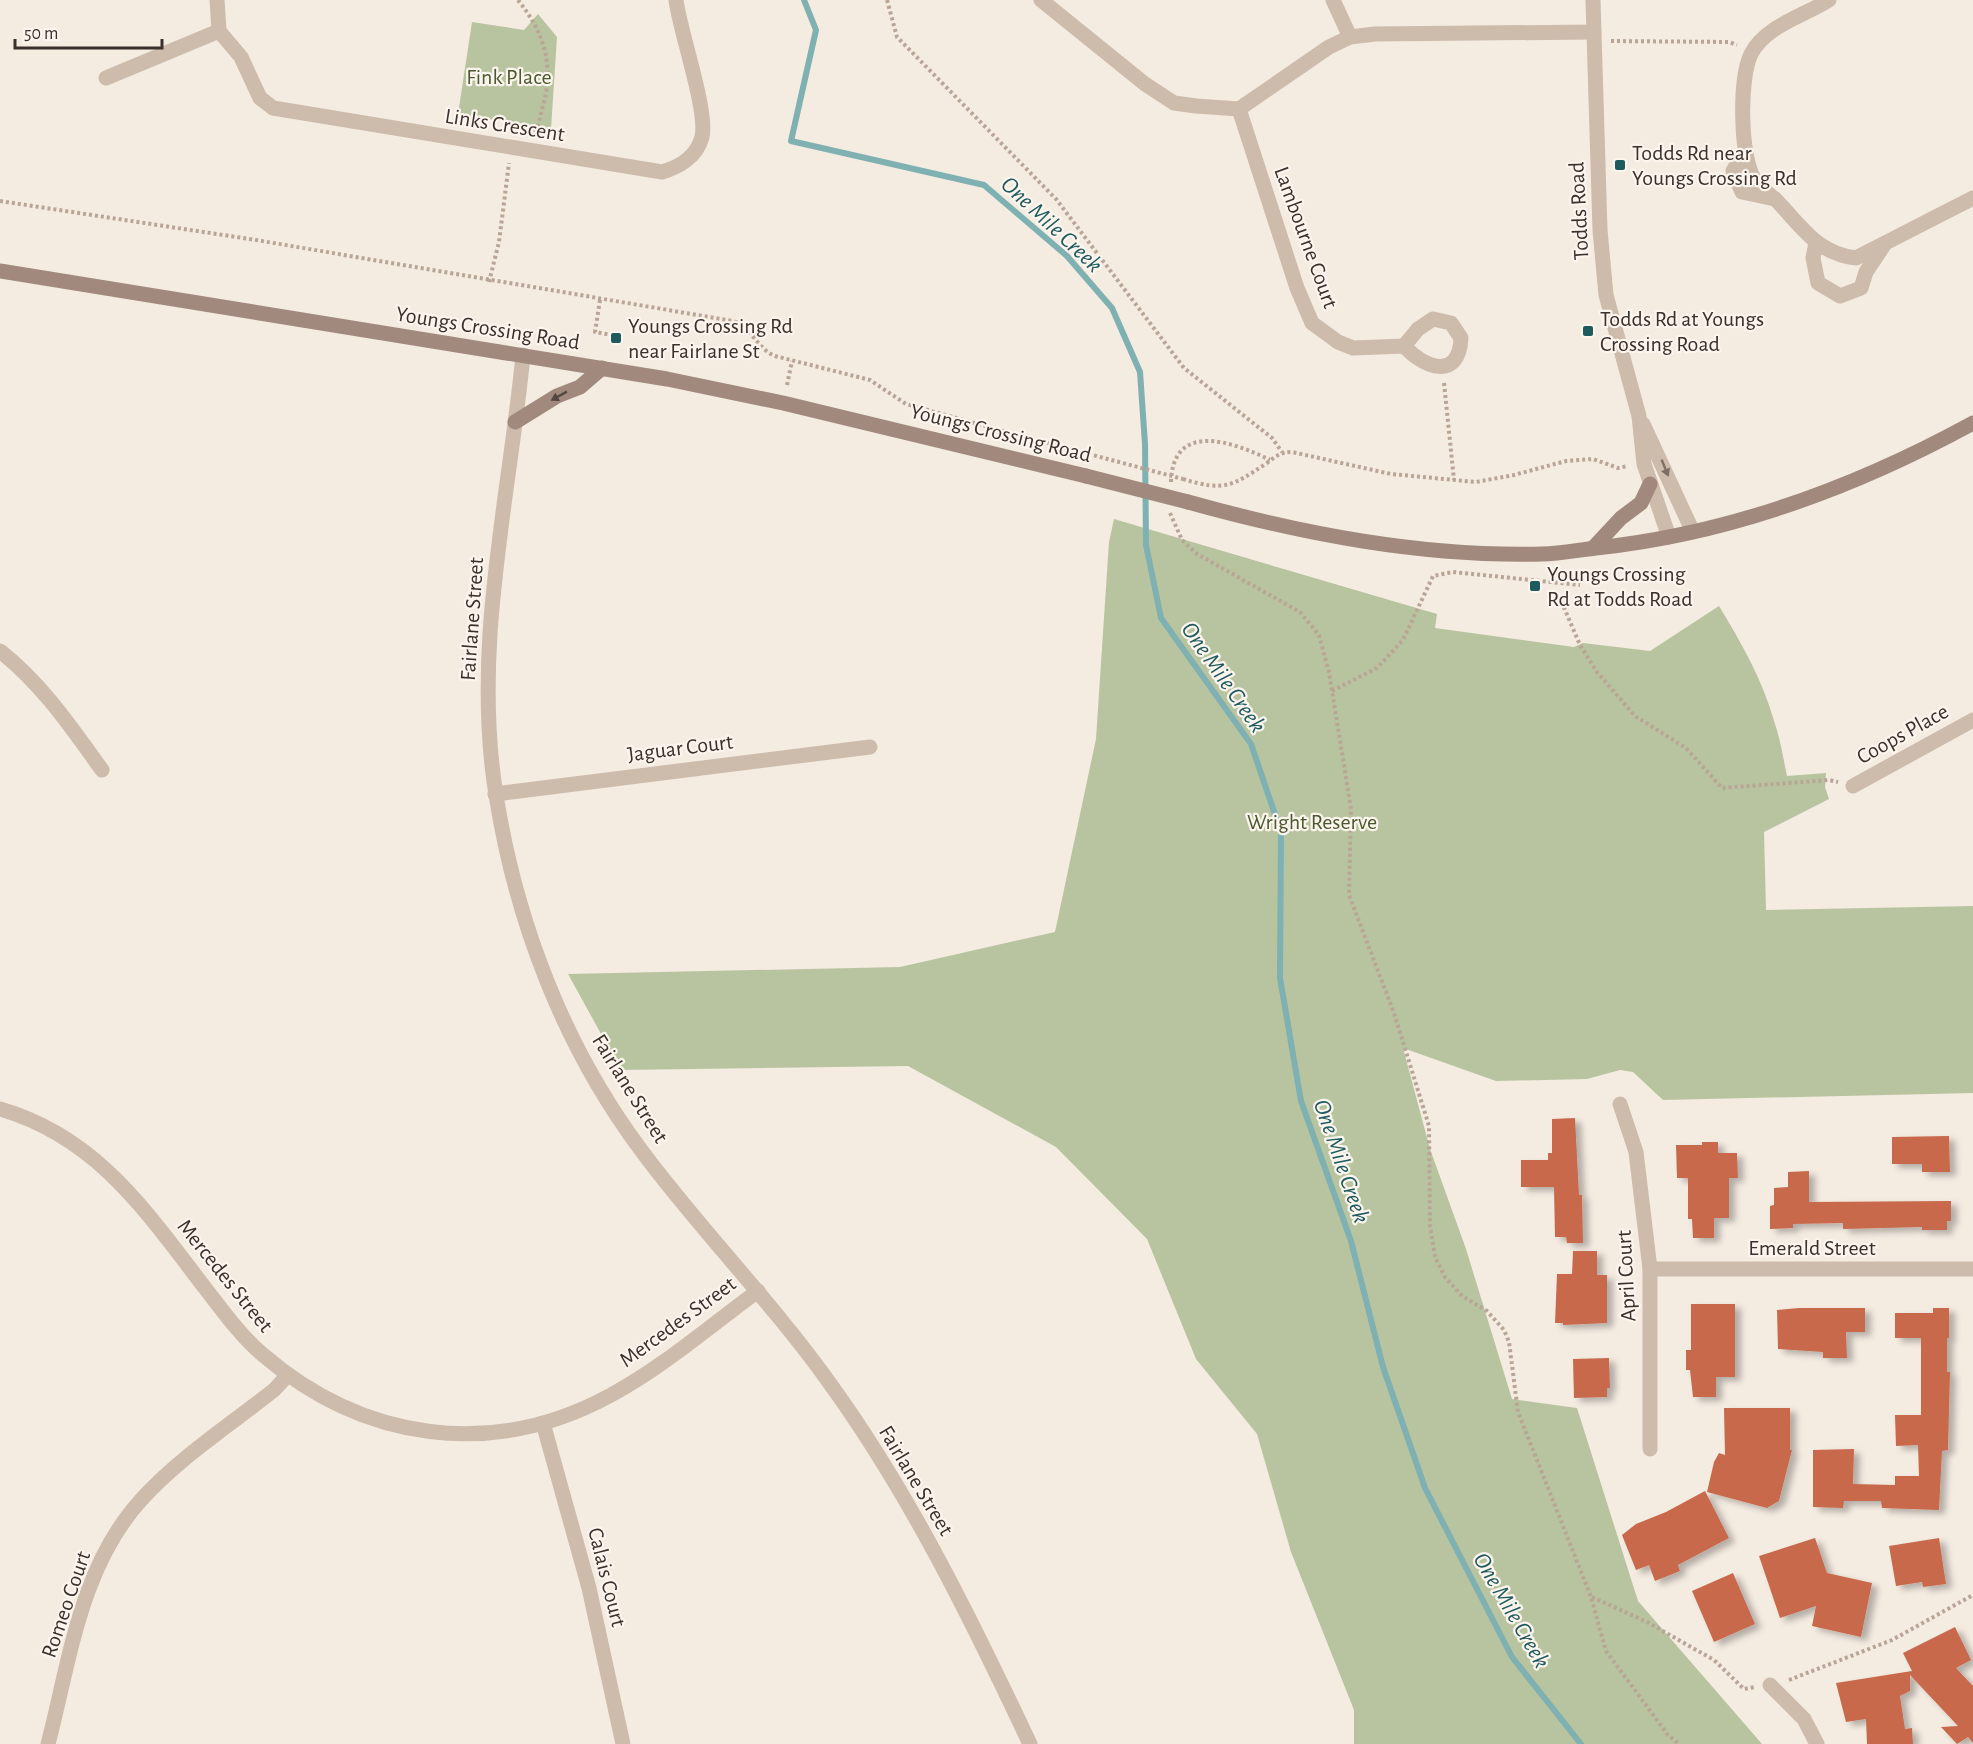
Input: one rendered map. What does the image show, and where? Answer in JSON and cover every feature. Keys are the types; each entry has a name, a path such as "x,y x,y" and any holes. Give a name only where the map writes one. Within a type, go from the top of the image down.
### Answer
{"main road":[{"name":"Youngs Crossing Road","path":"0,271 602,368 783,403 1086,476 1252,520 1334,537 1415,549 1544,554 1593,549 1693,532 1792,504 1844,485 1973,423"},
{"path":"515,422 557,396 580,387 602,368"},
{"path":"1593,549 1621,519 1641,503 1650,484"}],"street":[{"path":"106,78 219,31 217,0"},
{"name":"Links Crescent","path":"219,31 241,57 260,98 273,108 662,171 684,163 693,154 699,145 704,124 676,0"},
{"path":"1041,0 1145,84 1174,102 1239,109 1329,47 1350,37 1375,34 1594,36"},
{"path":"1333,0 1350,37"},
{"name":"Todds Road","path":"1593,0 1600,230 1606,295 1639,416 1644,464 1669,537"},
{"path":"1829,0 1766,34 1752,52 1745,71 1744,152 1732,171 1742,192 1775,199 1816,243 1838,256 1856,258 1973,198"},
{"name":"Lambourne Court","path":"1239,109 1297,288 1312,323 1338,342 1353,348 1404,346"},
{"path":"1816,243 1813,258 1818,283 1840,296 1861,288 1866,272 1886,243"},
{"path":"1433,319 1451,323 1461,338 1460,348 1451,363 1442,367 1419,361 1404,346 1418,329 1433,319"},
{"name":"Fairlane Street","path":"523,356 494,576 490,630 489,716 495,794 505,847 532,943 551,992 588,1067 641,1150 758,1291 832,1386 881,1459 939,1562 1030,1744"},
{"name":"Todds Road","path":"1639,416 1662,459 1693,532"},
{"path":"0,651 26,672 45,693 102,770"},
{"name":"Coops Place","path":"1853,786 1973,720"},
{"name":"Jaguar Court","path":"495,794 870,747"},
{"name":"April Court","path":"1620,1104 1636,1152 1650,1269 1650,1449"},
{"name":"Mercedes Street","path":"0,1109 41,1124 75,1144 104,1166 136,1199 236,1328 261,1353 323,1399 350,1412 385,1424 416,1430 483,1434 543,1423 610,1396 758,1291"},
{"name":"Emerald Street","path":"1650,1269 1973,1269"},
{"name":"Romeo Court","path":"48,1744 85,1598 97,1567 124,1520 158,1482 274,1390 288,1375"},
{"name":"Calais Court","path":"543,1423 589,1588 623,1744"},
{"path":"1770,1685 1804,1719 1816,1744"}],"path":[{"path":"518,0 531,16 543,40 549,66 547,94 535,135 524,133"},
{"path":"887,0 897,37 1056,199 1184,368 1272,438 1282,452"},
{"path":"1594,36 1730,42 1752,52"},
{"path":"489,282 500,242 510,156"},
{"path":"0,201 256,240 489,282 738,323 748,330 770,354 870,380 906,404 1207,487 1232,485 1282,452 1292,452 1391,474 1476,482 1505,477 1566,460 1593,459 1618,468 1629,466"},
{"path":"600,300 595,332 617,336"},
{"path":"787,385 792,361"},
{"path":"1442,367 1454,480"},
{"path":"1171,485 1172,464 1188,444 1206,440 1256,453 1270,460"},
{"path":"1170,506 1170,516 1182,540 1197,554 1300,612 1319,635 1332,691 1351,809 1349,895 1394,1013 1429,1126 1430,1226 1435,1257 1445,1277 1462,1296 1487,1311 1504,1330 1509,1342 1518,1412 1591,1597 1606,1651 1668,1735 1679,1744"},
{"path":"1332,691 1377,668 1403,640 1433,576 1453,572 1580,585"},
{"path":"1559,596 1580,645 1597,672 1635,716 1686,748 1722,788 1829,780 1853,786"},
{"path":"1591,1597 1647,1622 1714,1660 1744,1689 1804,1676 1892,1640 1973,1594"}],"green space":[{"name":"Fink Place","path":"538,14 557,37 551,129 458,114 472,22 524,30"},
{"name":"Wright Reserve","path":"1114,519 1437,614 1435,628 1574,647 1583,643 1650,651 1719,606 1764,691 1778,734 1787,776 1826,773 1825,787 1829,799 1764,832 1766,910 1973,906 1973,1093 1663,1100 1633,1072 1620,1070 1587,1079 1496,1081 1403,1048 1430,1149 1466,1249 1512,1399 1577,1408 1638,1601 1762,1744 1354,1744 1354,1710 1291,1552 1257,1434 1196,1359 1147,1239 1056,1147 908,1066 621,1070 568,974 900,967 1055,932 1096,739 1109,542"}],"building":[{"path":"1575,1118 1579,1195 1582,1195 1583,1243 1567,1243 1566,1237 1555,1237 1554,1187 1521,1187 1521,1160 1548,1160 1548,1153 1552,1153 1552,1119"},
{"path":"1949,1136 1950,1172 1922,1172 1922,1164 1892,1164 1892,1137"},
{"path":"1702,1142 1718,1142 1718,1153 1737,1153 1738,1178 1729,1178 1729,1218 1714,1218 1714,1238 1693,1238 1692,1219 1688,1219 1688,1178 1677,1178 1676,1145 1702,1145"},
{"path":"1809,1171 1809,1202 1951,1201 1951,1221 1947,1221 1947,1230 1922,1230 1922,1227 1843,1229 1843,1223 1793,1224 1793,1228 1770,1229 1770,1206 1774,1205 1774,1188 1788,1187 1788,1172"},
{"path":"1573,1251 1597,1251 1597,1275 1607,1275 1607,1323 1563,1325 1563,1323 1555,1323 1557,1274 1572,1274"},
{"path":"1691,1304 1735,1304 1735,1377 1716,1377 1716,1397 1693,1397 1690,1370 1686,1370 1686,1350 1691,1350"},
{"path":"1865,1308 1865,1332 1846,1332 1847,1358 1823,1358 1823,1352 1778,1349 1777,1310"},
{"path":"1933,1308 1949,1308 1948,1450 1942,1451 1939,1510 1882,1508 1881,1501 1844,1501 1843,1508 1813,1507 1813,1450 1854,1449 1853,1484 1895,1485 1895,1476 1919,1476 1918,1445 1896,1446 1895,1415 1921,1415 1921,1338 1895,1338 1895,1313 1933,1313"},
{"path":"1609,1358 1610,1388 1607,1388 1607,1397 1574,1398 1573,1359"},
{"path":"1724,1408 1790,1408 1790,1450 1792,1450 1779,1501 1767,1508 1707,1492 1714,1462 1719,1453 1725,1455"},
{"path":"1705,1491 1729,1538 1678,1565 1680,1571 1655,1581 1649,1565 1636,1570 1622,1535 1636,1524 1666,1512"},
{"path":"1815,1538 1827,1573 1872,1583 1861,1637 1812,1626 1816,1606 1780,1618 1759,1556"},
{"path":"1939,1538 1946,1584 1923,1587 1922,1582 1896,1586 1889,1546"},
{"path":"1733,1573 1755,1624 1714,1642 1692,1591"},
{"path":"1955,1627 1971,1660 1956,1668 1973,1686 1973,1743 1968,1737 1957,1744 1941,1727 1958,1726 1910,1675 1910,1691 1900,1696 1905,1729 1912,1728 1913,1744 1867,1744 1866,1719 1846,1722 1836,1683 1912,1671 1903,1653"}],"waterway":[{"name":"One Mile Creek","path":"804,0 816,30 791,141 984,185 1067,256 1112,308 1140,372 1145,444 1146,545 1161,618 1251,744 1281,832 1280,978 1301,1101 1351,1241 1383,1367 1425,1488 1512,1657 1581,1744"}],"place":[{"name":"Todds Rd near Youngs Crossing Rd","path":"1620,165"},
{"name":"Todds Rd at Youngs Crossing Road","path":"1588,331"},
{"name":"Youngs Crossing Rd near Fairlane St","path":"616,338"},
{"name":"Youngs Crossing Rd at Todds Road","path":"1535,586"}]}
